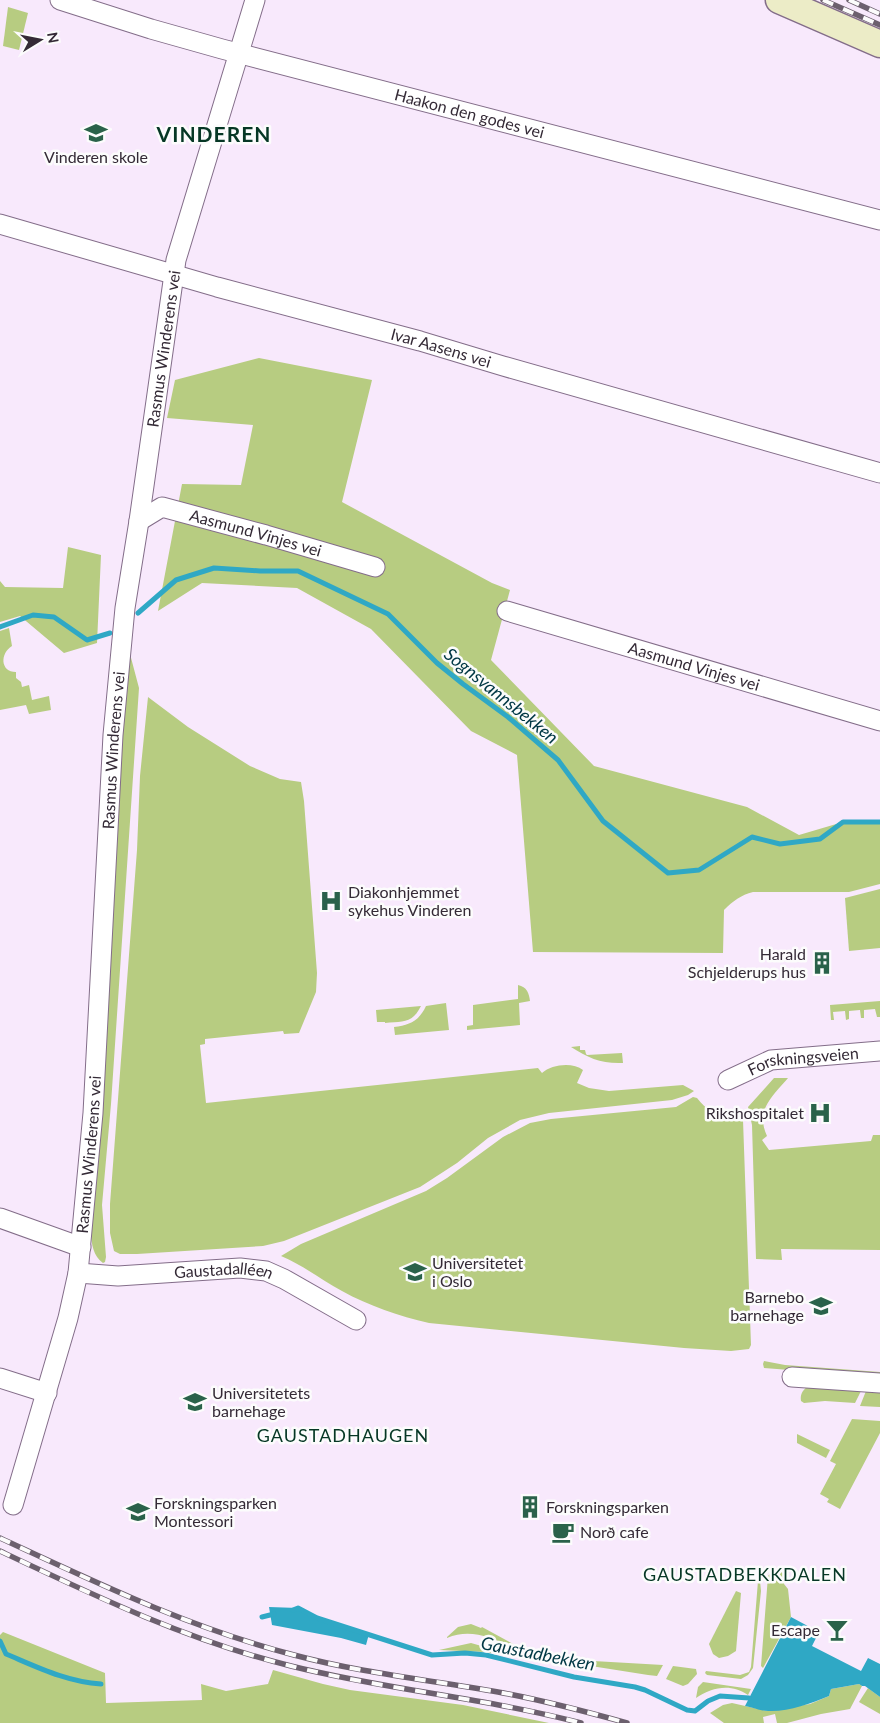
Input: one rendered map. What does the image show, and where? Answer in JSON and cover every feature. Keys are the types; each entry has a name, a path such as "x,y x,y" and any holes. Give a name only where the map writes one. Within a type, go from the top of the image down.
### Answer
{"main road":[{"path":"779,0 880,44"}],"street":[{"name":"Haakon den godes vei","path":"60,0 151,29 239,53 880,220"},
{"name":"Rasmus Winderens vei","path":"13,1505 47,1393 68,1318 78,1273 93,1113 112,744 123,628 176,260 255,0"},
{"name":"Ivar Aasens vei","path":"0,224 174,274 420,340 513,369 880,473"},
{"name":"Aasmund Vinjes vei","path":"139,521 162,507 375,567"},
{"name":"Aasmund Vinjes vei","path":"507,612 880,720"},
{"name":"Forskningsveien","path":"728,1080 770,1060 880,1051"},
{"path":"0,1218 81,1247"},
{"name":"Gaustadalléen","path":"78,1273 118,1276 240,1268 258,1270 275,1274 356,1320"},
{"path":"792,1376 880,1383"},
{"path":"0,1378 47,1393"}],"green space":[{"path":"8,7 28,13 19,50 3,46"},
{"path":"259,358 372,380 342,502 492,583 510,590 491,660 594,766 747,807 799,835 843,822 880,823 880,884 849,892 753,892 745,895 734,901 724,910 723,953 533,952 517,755 471,731 371,629 297,588 202,583 158,611 182,484 241,485 253,425 167,418 175,380"},
{"path":"68,547 101,555 97,643 64,653 20,616 0,622 0,581 5,587 63,588"},
{"path":"9,628 12,646 5,653 5,666 7,669 16,672 16,678 21,682 22,687 29,685 32,700 49,696 51,710 29,714 26,705 0,710 0,631"},
{"path":"130,654 139,688 111,1104 102,1205 106,1257 103,1263 94,1251 91,1227 121,749"},
{"path":"148,697 188,727 250,766 280,779 301,782 304,801 317,973 316,992 299,1033 284,1034 283,1031 205,1039 205,1044 200,1045 206,1103 538,1068 542,1073 562,1065 579,1067 583,1070 577,1083 589,1088 609,1091 683,1085 694,1091 672,1100 549,1113 520,1120 488,1138 457,1163 420,1187 284,1241 263,1246 137,1254 120,1254 114,1251 110,1233 110,1204 137,850 140,776"},
{"path":"880,889 880,948 849,951 845,898"},
{"path":"518,985 524,987 527,991 530,1001 519,1003 520,1025 467,1030 467,1026 473,1025 473,1005 518,999"},
{"path":"880,1001 880,1017 877,1017 875,1009 864,1010 864,1018 861,1018 860,1010 849,1011 849,1019 846,1020 845,1011 833,1012 834,1020 831,1020 830,1005"},
{"path":"446,1003 449,1030 395,1035 394,1027 405,1025 417,1019 426,1006"},
{"path":"421,1006 418,1012 410,1019 385,1023 377,1022 376,1010"},
{"path":"580,1046 580,1050 585,1050 587,1055 622,1053 623,1063 596,1060 571,1047"},
{"path":"774,1078 788,1078 771,1098 764,1111 763,1119 767,1136 762,1140 769,1150 871,1141 873,1135 880,1135 880,1250 781,1249 782,1260 756,1259 752,1125 748,1107"},
{"path":"693,1097 697,1098 706,1108 716,1113 727,1115 741,1113 743,1120 751,1345 749,1349 731,1351 684,1348 429,1323 373,1306 334,1287 281,1256 301,1244 426,1191 503,1137 530,1123 551,1119 676,1107"},
{"path":"764,1361 785,1365 880,1372 880,1377 764,1368"},
{"path":"807,1387 862,1389 855,1403 825,1401 804,1403 801,1401 801,1395"},
{"path":"866,1391 880,1391 880,1407 860,1406"},
{"path":"852,1419 880,1421 880,1433 840,1509 827,1502 829,1499 820,1494 836,1464 830,1461"},
{"path":"797,1434 830,1450 826,1458 797,1443"},
{"path":"780,1571 786,1576 784,1584 788,1589 791,1617 763,1668 761,1666 768,1576 772,1572"},
{"path":"758,1581 760,1581 761,1591 753,1668 748,1675 741,1679 707,1675 706,1671 740,1675 749,1672"},
{"path":"736,1591 741,1593 736,1651 728,1656 719,1658 713,1654 709,1644"},
{"path":"471,1624 482,1627 515,1645 514,1648 473,1634 456,1635 447,1638 458,1627"},
{"path":"3,1632 105,1673 106,1703 202,1700 201,1684 226,1691 268,1684 273,1670 350,1690 463,1705 549,1723 0,1723 0,1635"},
{"path":"471,1643 492,1649 491,1653 439,1650"},
{"path":"519,1647 576,1660 663,1665 657,1676 648,1675 553,1660 518,1650"},
{"path":"673,1666 696,1669 697,1674 688,1684 683,1686 666,1679"},
{"path":"703,1682 751,1689 748,1695 735,1689 715,1689 696,1698 698,1687"},
{"path":"859,1684 862,1686 850,1709 787,1723 777,1723 775,1714 763,1717 764,1723 724,1723 710,1713 723,1705 732,1703 767,1711 810,1704 829,1696 831,1689"},
{"path":"868,1688 880,1697 880,1714 859,1702"}],"water":[{"path":"269,1607 298,1608 317,1618 369,1634 366,1645 341,1638 272,1625"},
{"path":"791,1617 819,1632 812,1646 861,1671 868,1658 880,1664 880,1697 859,1684 831,1689 829,1696 791,1709 765,1711 745,1706"}],"waterway":[{"name":"Sognsvannsbekken","path":"138,613 176,580 214,568 298,571 388,614 437,663 508,717 558,760 603,821 668,873 699,870 752,837 780,844 820,839 843,822 880,822"},
{"name":"Sognsvannsbekken","path":"0,627 33,615 54,617 87,640 110,633"},
{"name":"Gaustadbekken","path":"293,1610 298,1608 317,1618 432,1655 465,1653 486,1655 574,1677 635,1687 687,1710 695,1711 708,1701 720,1696 749,1698"},
{"name":"Gaustadbekken","path":"262,1617 274,1614"},
{"name":"Gaustadbekken","path":"0,1641 6,1654 29,1664 64,1677 101,1684"}],"railway":[{"path":"823,0 880,25"},
{"path":"849,0 880,14"},
{"path":"0,1538 144,1603 218,1632 255,1644 345,1667 498,1692 627,1723"},
{"path":"0,1551 143,1616 253,1656 363,1682 509,1707 581,1723"}],"place":[{"name":"Vinderen skole","path":"96,133"},
{"name":"Diakonhjemmet sykehus Vinderen","path":"331,901"},
{"name":"Harald Schjelderups hus","path":"822,963"},
{"name":"Rikshospitalet","path":"820,1113"},
{"name":"Universitetet i Oslo","path":"415,1272"},
{"name":"Barnebo barnehage","path":"821,1306"},
{"name":"Universitetets barnehage","path":"195,1402"},
{"name":"Forskningsparken","path":"530,1507"},
{"name":"Forskningsparken Montessori","path":"138,1512"},
{"name":"Norð cafe","path":"563,1532"},
{"name":"Escape","path":"837,1630"}],"district":[{"name":"VINDEREN","path":"214,135"},
{"name":"GAUSTADHAUGEN","path":"343,1436"},
{"name":"GAUSTADBEKKDALEN","path":"745,1575"}]}
